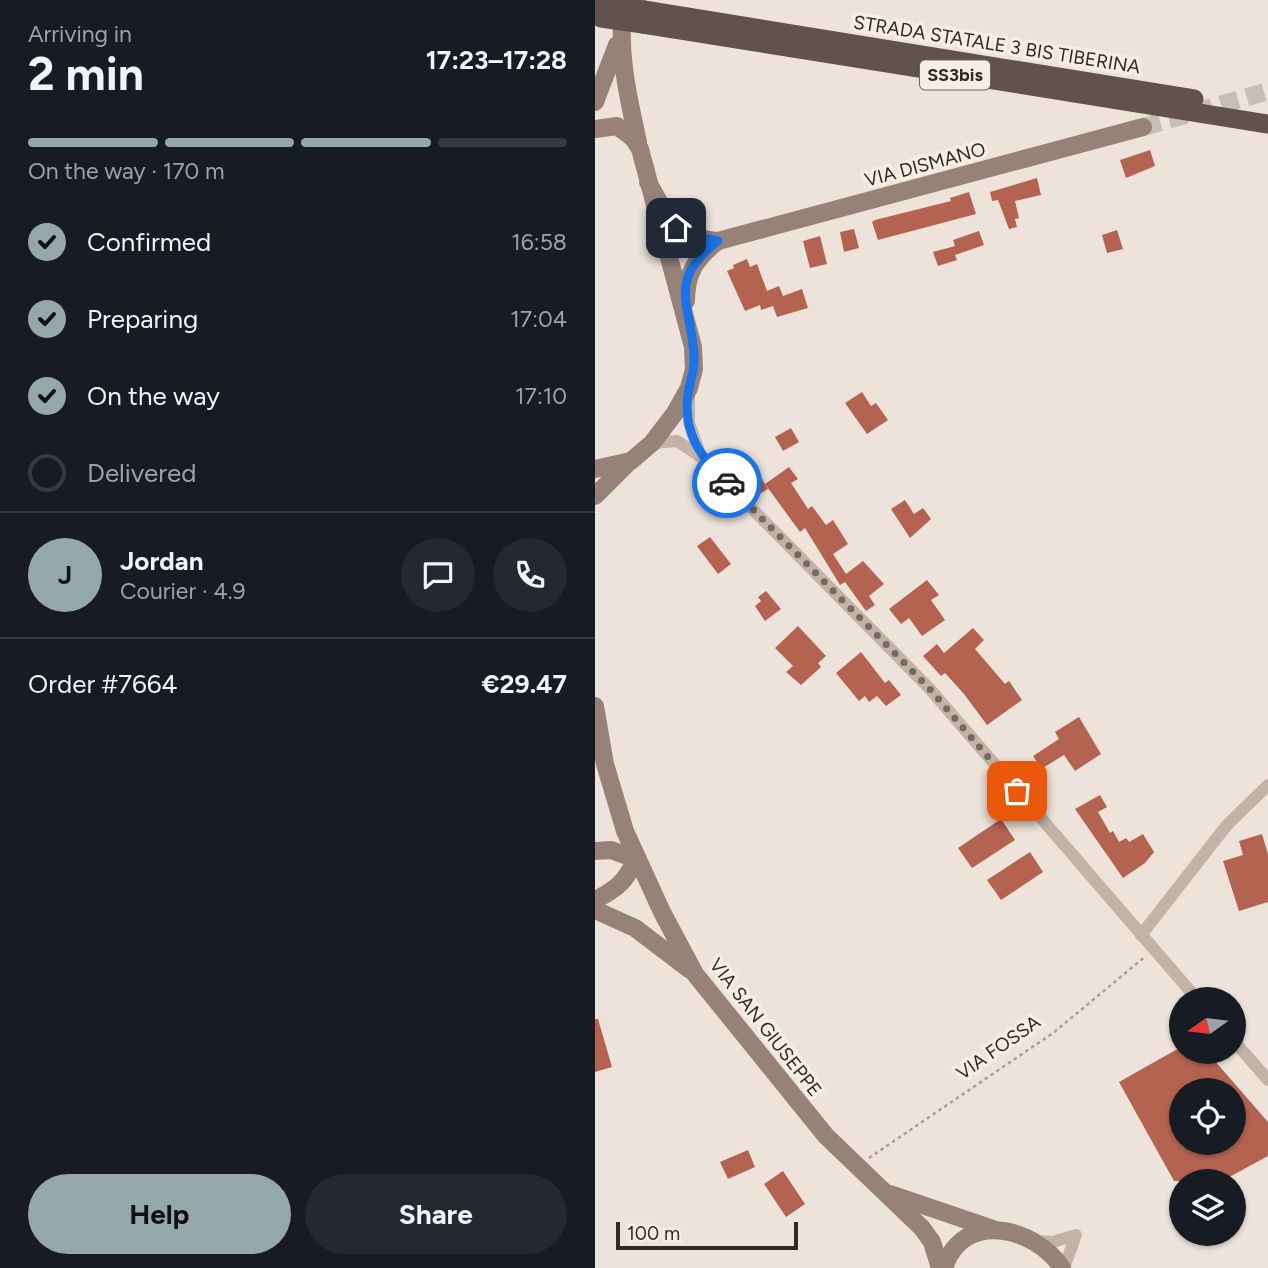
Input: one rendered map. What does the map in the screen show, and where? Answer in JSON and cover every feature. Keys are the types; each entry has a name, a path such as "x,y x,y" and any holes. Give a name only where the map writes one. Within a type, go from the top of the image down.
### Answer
{"highway":[{"name":"STRADA STATALE 3 BIS TIBERINA","path":"598,11 1268,111"},
{"name":"STRADA STATALE 3 BIS TIBERINA","path":"643,17 1268,124"}],"main road":[{"path":"595,496 652,443 675,413 689,388 694,360 686,315 648,182 623,76 620,36 624,0"},
{"path":"595,102 620,36"},
{"path":"595,129 617,126 625,131 640,149"},
{"name":"VIA DISMANO","path":"648,182 676,228 694,237 718,241 1143,127"},
{"path":"686,315 690,271 705,251 718,241"},
{"path":"595,469 631,461"},
{"name":"VIA SAN GIUSEPPE","path":"595,706 614,800 636,859 695,974 826,1136 886,1192 932,1242 942,1268"},
{"path":"595,777 598,725"},
{"path":"595,851 611,850 636,859 627,878 616,890 595,900"},
{"path":"595,910 635,928 695,974"},
{"name":"VIA SAN GIUSEPPE","path":"886,1192 1035,1241"},
{"path":"942,1268 964,1238 993,1228"},
{"path":"1035,1241 1063,1268"}],"street":[{"path":"689,388 689,423 701,457"},
{"path":"652,443 677,441 701,457 929,688 1187,987"},
{"path":"1141,935 1227,825 1268,785"},
{"path":"1246,1055 1268,1080"},
{"path":"1035,1241 1053,1242 1082,1231 1063,1268"}],"path":[{"name":"VIA FOSSA","path":"857,1167 1053,1033 1154,949"}],"building":[{"path":"1150,150 1155,166 1126,178 1120,160"},
{"path":"1037,178 1041,195 1015,201 1019,218 1015,219 1017,227 1009,229 998,200 992,201 990,192"},
{"path":"969,192 976,214 878,240 872,222 875,220 951,201 950,198"},
{"path":"854,229 859,248 844,252 840,232"},
{"path":"1117,230 1123,249 1107,253 1102,235"},
{"path":"979,231 984,245 955,255 957,260 938,266 933,252 955,246 953,240"},
{"path":"820,236 827,264 810,268 803,241"},
{"path":"747,259 750,267 757,264 767,291 779,286 783,296 802,289 808,308 777,317 773,306 761,310 760,305 745,311 727,271"},
{"path":"862,392 871,406 876,403 888,420 867,434 845,403"},
{"path":"791,428 799,442 783,451 775,437"},
{"path":"752,463 768,489 754,497 740,470"},
{"path":"789,467 798,479 791,483 808,509 812,506 826,525 833,520 848,544 833,554 846,574 863,561 884,584 869,596 875,605 866,611 845,582 840,585 805,528 800,532 765,484"},
{"path":"905,500 914,514 923,508 931,519 910,538 891,509"},
{"path":"710,537 731,564 718,574 697,546"},
{"path":"927,580 939,595 931,600 945,620 922,636 909,618 901,624 889,609"},
{"path":"766,591 781,609 765,621 755,606 761,601 758,597"},
{"path":"798,626 826,656 818,663 821,667 801,685 786,672 793,666 775,648"},
{"path":"973,628 984,640 975,649 1005,684 1009,681 1022,700 987,725 945,673 941,676 923,656 937,644 944,653"},
{"path":"861,652 885,683 889,680 901,695 886,706 877,696 869,702 865,696 859,701 836,673"},
{"path":"1079,717 1101,754 1075,771 1064,755 1041,769 1033,756 1059,739 1055,732"},
{"path":"1100,795 1107,807 1098,812 1110,833 1113,831 1119,842 1126,838 1129,842 1143,834 1154,852 1145,863 1123,878 1075,809"},
{"path":"1001,819 1015,840 972,868 958,848"},
{"path":"1262,834 1268,854 1268,902 1239,911 1223,861 1243,855 1239,841"},
{"path":"1030,852 1043,872 1001,900 987,880"},
{"path":"595,1019 598,1019 612,1067 595,1072"},
{"path":"1169,1054 1169,1064 1217,1064 1230,1078 1169,1078 1169,1155 1246,1155 1246,1097 1268,1122 1268,1156 1244,1169 1169,1169 1169,1172 1119,1082"},
{"path":"748,1150 755,1167 728,1179 720,1162"},
{"path":"783,1171 805,1204 786,1217 764,1184"}],"tunnel":[{"path":"1143,127 1268,91"}],"way so far":[{"path":"727,483 929,688 1017,791"}],"route":[{"path":"676,228 687,235 718,241 696,260 690,271 686,290 686,315 694,347 688,413 691,432 701,457 727,483"}]}
